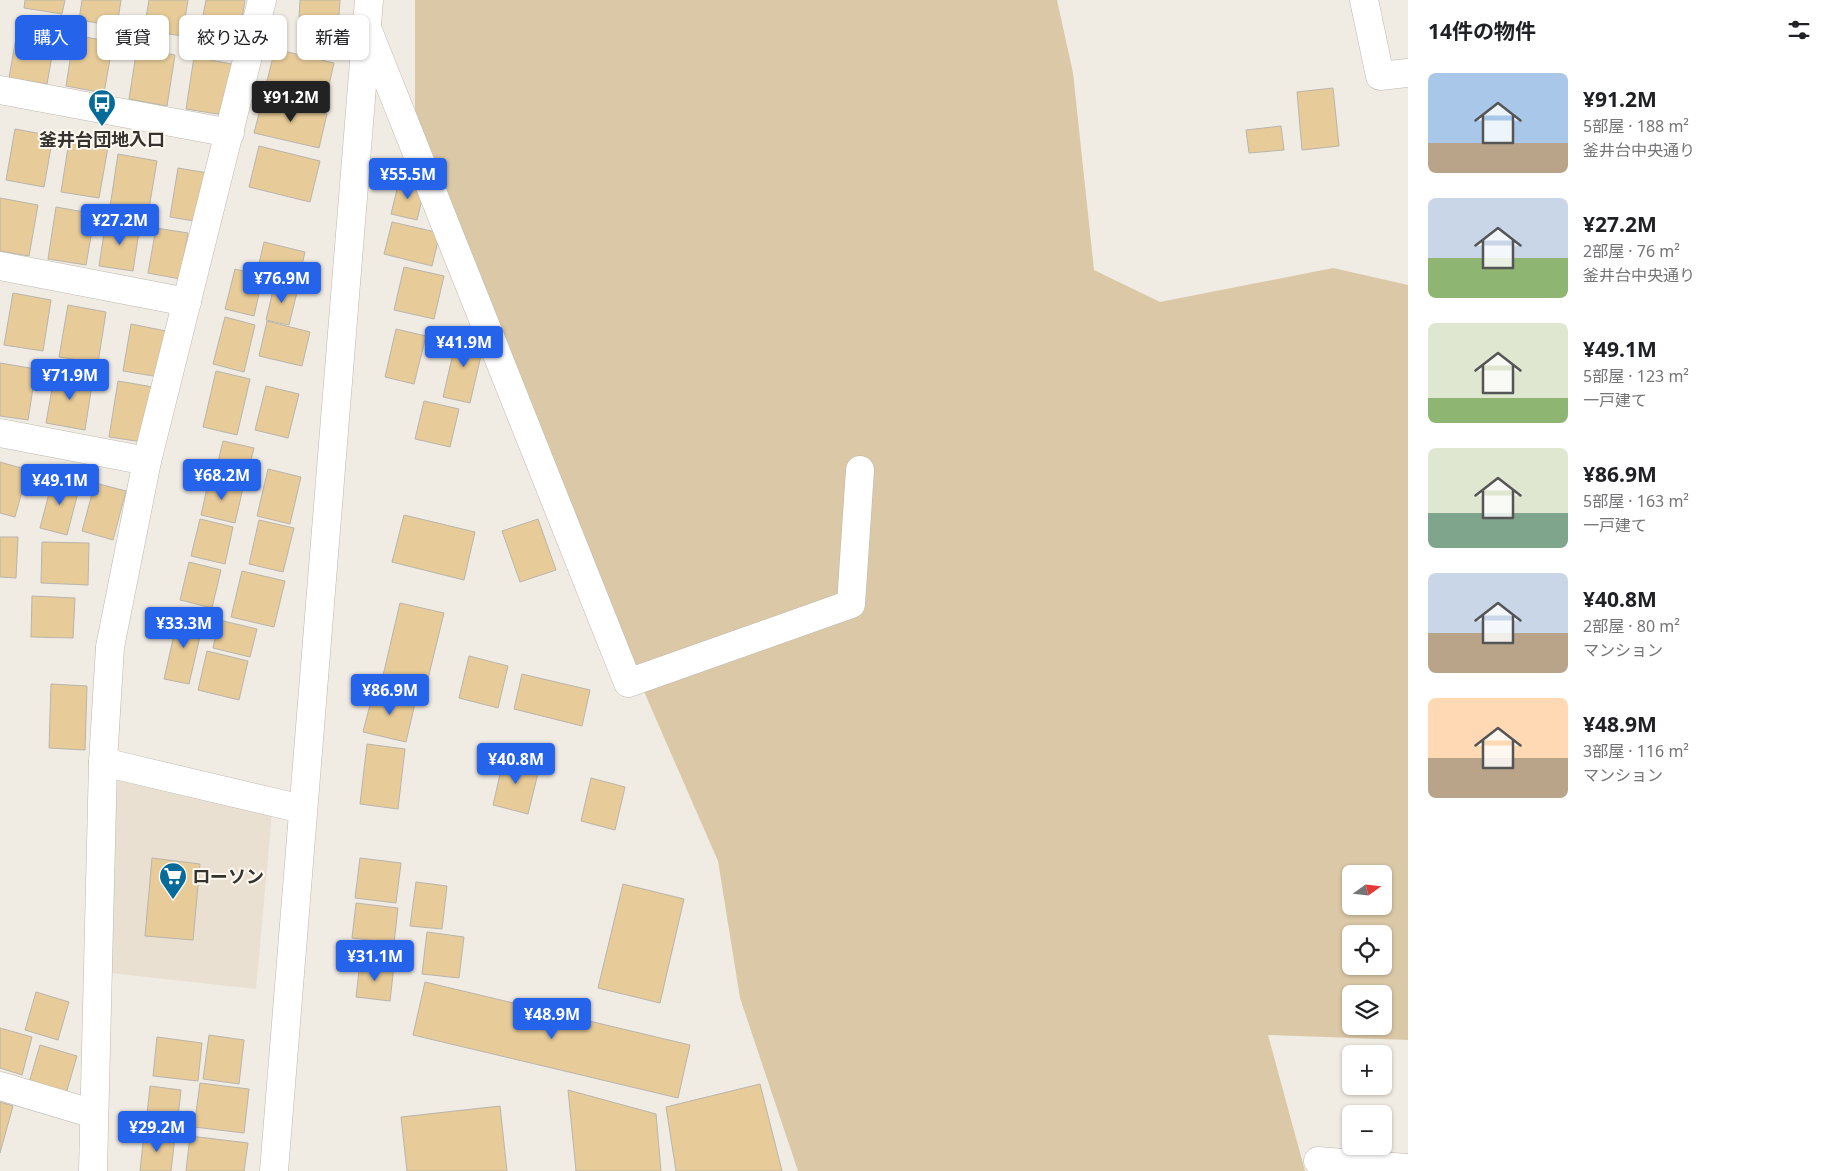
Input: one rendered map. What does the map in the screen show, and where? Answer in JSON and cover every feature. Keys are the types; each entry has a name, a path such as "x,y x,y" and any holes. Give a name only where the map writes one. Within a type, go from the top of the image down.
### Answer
{"street":[{"path":"93,1171 103,762 110,647 147,461 262,0"},
{"path":"368,15 369,0"},
{"path":"1364,0 1380,76 1408,73"},
{"path":"369,33 628,683 851,604 860,470"},
{"path":"274,1171 364,60"},
{"path":"0,90 230,133"},
{"path":"0,266 187,302"},
{"path":"0,433 147,461"},
{"path":"103,762 302,809"},
{"path":"0,1086 94,1114"},
{"path":"1318,1161 1408,1168"}],"shaded area":[{"path":"415,0 1057,0 1073,73 1094,270 1160,302 1333,268 1408,285 1408,1040 1268,1035 1305,1171 798,1171 740,998 718,861 542,458 415,129"},
{"path":"116,778 272,813 256,989 110,973"}],"building":[{"path":"25,0 65,0 62,14 24,8"},
{"path":"82,0 121,0 119,15 97,15 97,23 87,21 87,15 80,15"},
{"path":"149,0 188,0 186,15 179,15 179,36 169,34 169,15 146,15"},
{"path":"206,0 245,0 242,15 203,15"},
{"path":"300,0 340,0 339,15 299,15"},
{"path":"87,37 97,39 97,60 110,60 104,93 66,86 70,60 87,60"},
{"path":"15,43 15,60 51,60 47,84 9,78"},
{"path":"287,52 297,54 297,60 321,60 334,63 325,103 265,89 272,60 287,60"},
{"path":"169,54 175,55 167,106 129,99 135,60 169,60"},
{"path":"194,60 210,60 232,64 224,115 186,109"},
{"path":"1333,88 1339,146 1302,150 1297,92"},
{"path":"263,98 327,114 319,148 254,133"},
{"path":"1281,126 1284,150 1249,153 1246,130"},
{"path":"15,129 53,136 44,187 6,180"},
{"path":"69,141 108,147 99,198 61,192"},
{"path":"259,146 320,161 310,202 249,187"},
{"path":"118,154 157,161 148,214 110,207"},
{"path":"178,168 208,173 200,222 170,217"},
{"path":"399,181 425,187 417,220 391,214"},
{"path":"0,198 38,205 29,256 0,251"},
{"path":"56,207 95,214 86,265 48,259"},
{"path":"106,220 140,225 133,271 99,266"},
{"path":"392,222 440,233 432,266 384,254"},
{"path":"156,228 188,233 180,279 148,273"},
{"path":"264,242 305,252 299,278 258,268"},
{"path":"404,267 444,276 434,319 394,310"},
{"path":"235,269 263,276 254,316 225,309"},
{"path":"275,282 298,288 289,325 266,320"},
{"path":"13,293 51,300 43,351 4,345"},
{"path":"68,305 106,312 98,363 59,357"},
{"path":"225,317 255,325 244,372 213,364"},
{"path":"267,321 310,332 302,366 259,356"},
{"path":"131,324 166,331 159,377 123,371"},
{"path":"396,329 426,336 414,384 385,377"},
{"path":"458,332 485,338 470,403 443,397"},
{"path":"0,363 36,369 28,420 0,416"},
{"path":"216,371 250,379 237,435 203,427"},
{"path":"55,372 93,378 85,430 46,423"},
{"path":"118,381 153,387 143,442 109,437"},
{"path":"266,386 299,394 288,438 255,430"},
{"path":"424,401 459,409 450,447 415,439"},
{"path":"223,441 254,448 245,485 214,478"},
{"path":"0,462 28,470 15,517 0,513"},
{"path":"268,469 301,477 290,524 257,516"},
{"path":"53,478 80,485 67,535 40,528"},
{"path":"209,479 243,488 235,523 201,515"},
{"path":"95,483 126,491 113,540 82,531"},
{"path":"404,515 475,532 464,580 392,562"},
{"path":"200,519 233,527 225,564 191,556"},
{"path":"538,519 556,570 520,582 502,531"},
{"path":"259,520 294,528 283,572 249,564"},
{"path":"0,537 18,537 16,578 0,577"},
{"path":"42,542 89,543 88,585 41,583"},
{"path":"189,562 221,570 212,608 180,600"},
{"path":"242,571 285,581 274,627 231,617"},
{"path":"32,596 75,598 73,638 31,637"},
{"path":"400,603 444,613 425,691 382,680"},
{"path":"179,613 204,619 189,684 164,679"},
{"path":"219,620 257,629 250,657 213,648"},
{"path":"207,651 248,661 239,700 198,690"},
{"path":"469,656 508,666 498,708 459,698"},
{"path":"522,674 590,690 582,726 514,709"},
{"path":"51,684 87,686 85,750 49,748"},
{"path":"374,689 416,699 406,742 363,732"},
{"path":"367,744 405,749 398,809 360,804"},
{"path":"504,757 540,765 528,814 493,805"},
{"path":"591,778 625,787 615,830 581,821"},
{"name":"ローソン","path":"152,858 200,864 193,940 145,936"},
{"path":"360,858 401,863 396,903 355,898"},
{"path":"416,882 447,886 442,929 410,926"},
{"path":"623,884 684,899 660,1003 598,988"},
{"path":"356,903 398,908 394,943 352,938"},
{"path":"427,932 464,937 459,978 422,974"},
{"path":"360,962 394,966 390,1001 356,997"},
{"path":"425,982 690,1045 678,1098 413,1035"},
{"path":"36,992 69,1002 58,1040 25,1030"},
{"path":"0,1028 32,1037 22,1075 0,1068"},
{"path":"209,1035 244,1040 239,1084 203,1079"},
{"path":"157,1037 202,1043 198,1081 153,1076"},
{"path":"40,1045 77,1056 65,1097 28,1086"},
{"path":"200,1083 249,1089 244,1133 194,1127"},
{"path":"760,1084 782,1171 676,1171 666,1107"},
{"path":"150,1086 181,1090 177,1127 146,1124"},
{"path":"568,1090 656,1114 661,1171 576,1171"},
{"path":"0,1102 13,1106 0,1153"},
{"path":"500,1106 507,1171 407,1171 401,1117"},
{"path":"144,1133 175,1137 171,1171 140,1171"},
{"path":"190,1136 248,1143 244,1171 186,1171"}],"place":[{"name":"釜井台団地入口","path":"102,127"},
{"name":"ローソン","path":"173,900"}]}
